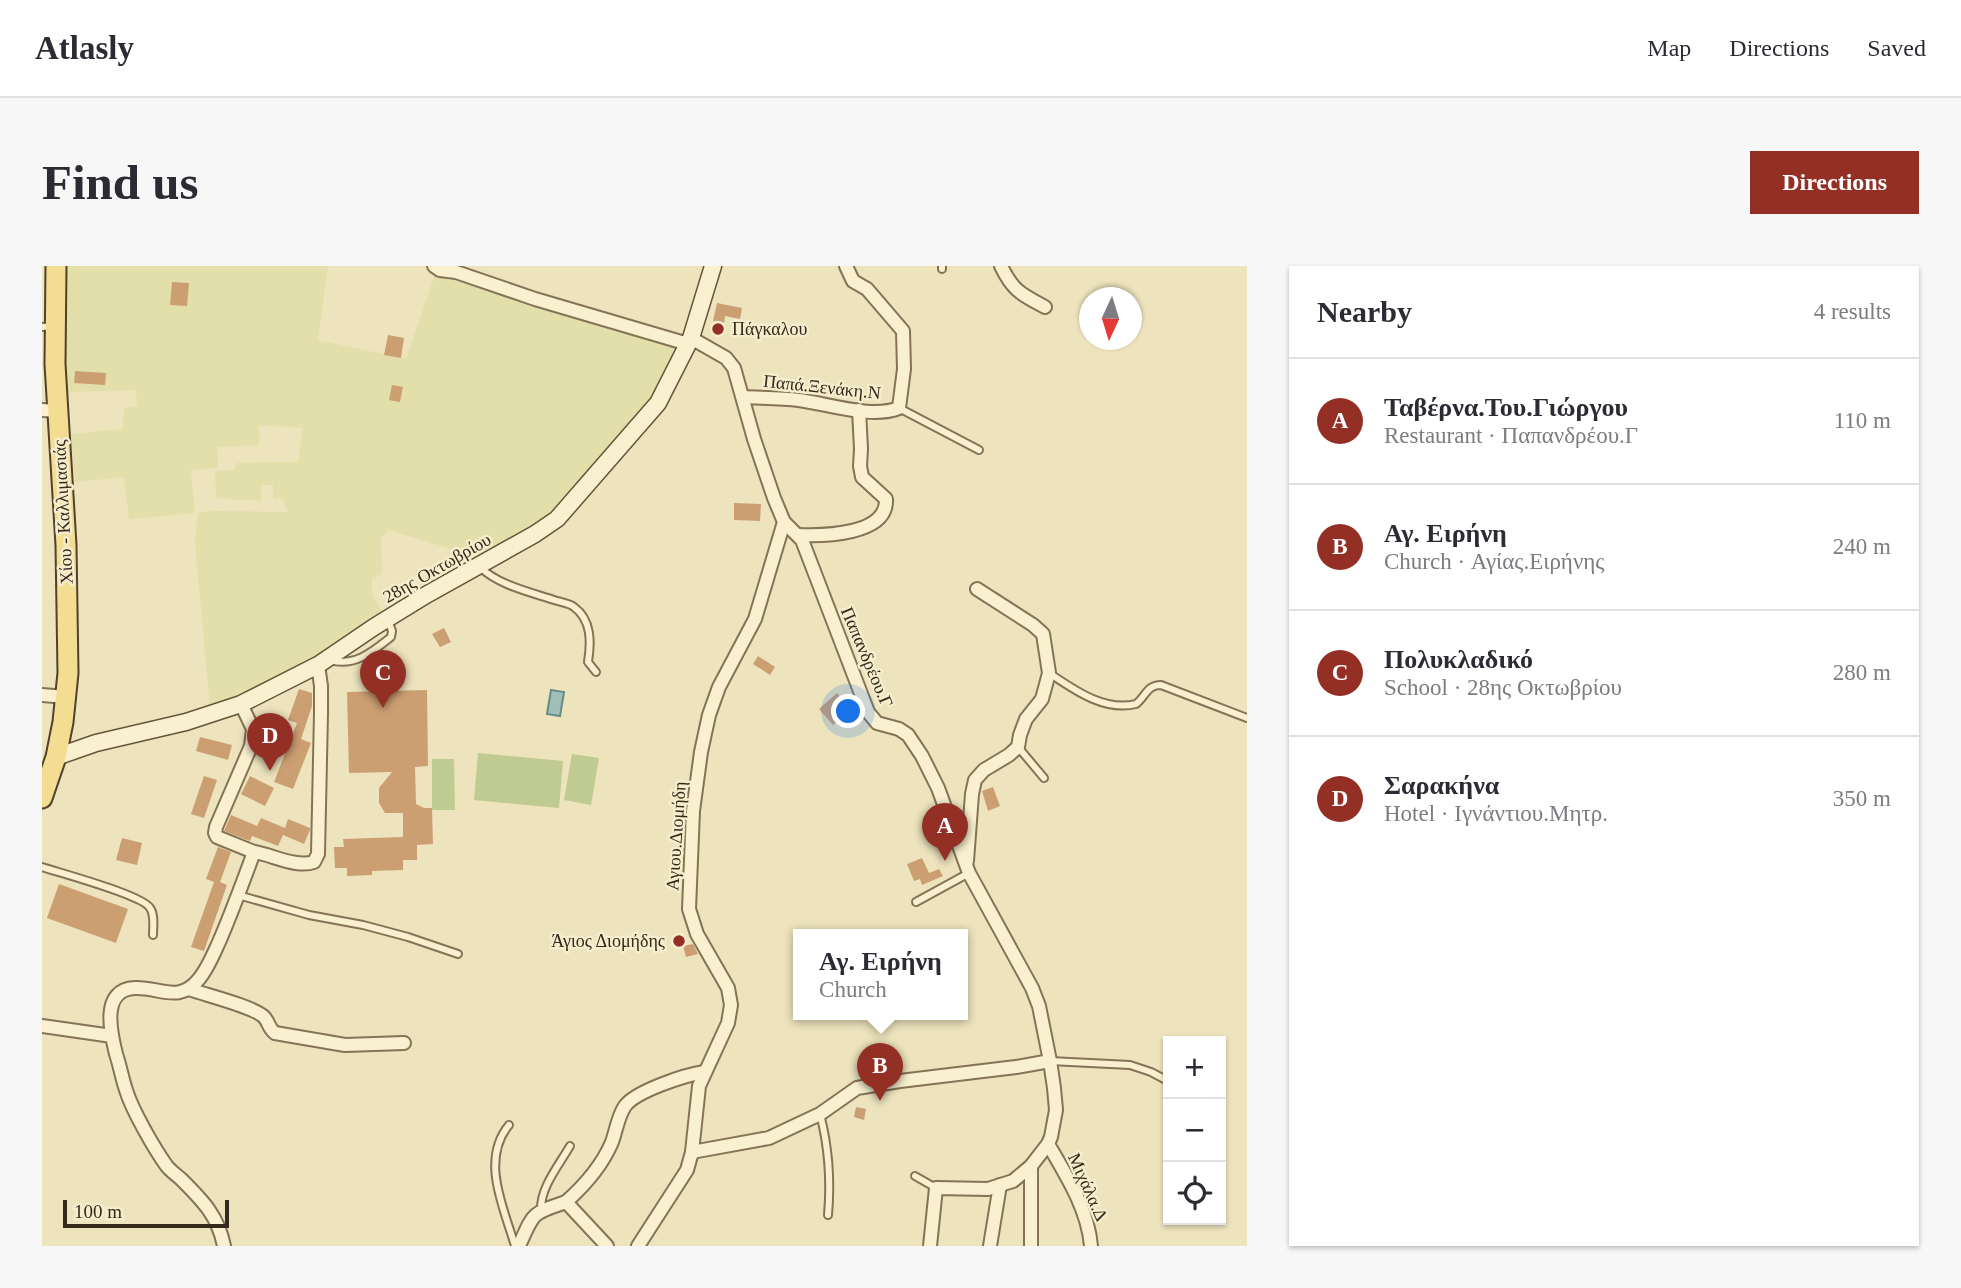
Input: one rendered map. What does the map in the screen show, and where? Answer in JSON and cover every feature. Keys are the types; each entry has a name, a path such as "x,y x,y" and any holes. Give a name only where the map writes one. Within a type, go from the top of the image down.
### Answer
{"main road":[{"name":"Χίου - Καλλιμασιάς","path":"42,798 52,748 64,722 68,662 66,545 50,410 55,364 49,326 56,266"},
{"name":"28ης Οκτωβρίου","path":"52,748 96,743 186,722 241,704 322,662 388,618 534,534 563,514 658,403 690,341 713,266"}],"street":[{"name":"Παπανδρέου.Γ","path":"434,266 536,299 690,341 718,353 731,363 754,439 784,522 798,535 868,712 877,723 906,733 913,740 938,788 968,868 1032,988 1055,1088 1054,1128 1048,1144"},
{"name":"Παπά.Ξενάκη.Ν","path":"743,397 799,400 859,410 883,411 899,408 904,369 904,337 901,327 867,289 853,281 846,266"},
{"path":"1001,266 1010,284 1022,295 1045,307"},
{"path":"798,535 839,533 870,526 885,510 886,499 865,481 860,470 862,449 859,410"},
{"name":"Αγιου.Διομήδη","path":"638,1246 687,1170 692,1152 697,1099 704,1072 728,1023 731,1000 728,988 697,934 689,909 693,811 709,715 719,687 755,620 784,522"},
{"path":"968,868 975,780 984,770 1018,747 1026,719 1040,704 1049,673 1043,634 977,589"},
{"path":"241,704 253,729 251,746 215,833 217,837 254,852 293,862 314,862 318,854 322,662"},
{"path":"42,695 66,697"},
{"path":"224,1246 220,1228 205,1203 168,1168 148,1136 127,1093 109,1016 112,1005 127,989 178,993 190,989 199,980 209,965 254,852"},
{"path":"190,989 264,1016 275,1033 345,1045 404,1043"},
{"path":"42,1026 112,1036"},
{"path":"692,1152 769,1138 820,1114 857,1088 1050,1061"},
{"path":"517,1246 531,1219 541,1210 566,1202 584,1186 605,1156 627,1103 687,1075 704,1072"},
{"path":"930,1246 936,1188 988,1189 1013,1181 1031,1166 1048,1144"},
{"name":"Μιχάλα.Δ","path":"1048,1144 1083,1212 1091,1246"},
{"path":"1031,1166 1031,1246"},
{"path":"990,1246 1000,1185"},
{"path":"566,1202 607,1246"}],"lane":[{"path":"899,408 979,450"},
{"path":"478,566 486,573 513,586 574,607 587,623 591,637 587,662 596,672"},
{"path":"1049,673 1087,697 1115,704 1136,704 1149,688 1161,685 1247,718"},
{"path":"1018,747 1044,778"},
{"path":"42,867 144,902 150,907 153,916 153,935"},
{"path":"916,902 968,868"},
{"path":"238,895 309,915 374,928 458,954"},
{"path":"1050,1061 1130,1065 1163,1078"},
{"path":"820,1114 827,1139 831,1184 828,1214"},
{"path":"509,1125 499,1139 496,1149 495,1178 517,1246"},
{"path":"541,1210 541,1202 551,1179 570,1146"},
{"path":"915,1176 936,1188"}],"shaded area":[{"path":"62,266 328,266 318,340 406,359 436,272 684,345 656,400 553,518 481,558 388,530 381,538 382,574 372,578 372,596 385,615 327,654 250,694 210,708 195,542 198,512 288,512 283,499 273,499 273,485 261,485 261,501 216,498 215,471 235,470 236,463 298,462 303,428 259,425 259,445 217,447 218,468 191,470 195,513 129,519 124,477 75,482 71,434 123,429 124,408 137,407 136,390 65,392"}],"green space":[{"path":"478,753 563,761 559,808 474,800"},
{"path":"572,754 599,758 591,805 564,800"},
{"path":"432,759 454,759 455,810 432,810"}],"water":[{"path":"551,690 564,692 560,716 547,714"}],"building":[{"path":"172,282 189,283 187,306 170,305"},
{"path":"717,303 742,308 740,319 725,316 724,323 713,321"},
{"path":"388,335 404,338 401,358 384,355"},
{"path":"75,371 106,373 105,385 74,383"},
{"path":"392,385 403,387 400,402 389,400"},
{"path":"734,503 761,504 760,521 734,520"},
{"path":"444,628 451,642 440,647 432,634"},
{"path":"758,656 775,667 770,675 753,664"},
{"path":"299,689 312,693 312,706 301,739 311,743 293,789 274,782 297,723 288,720"},
{"path":"427,690 428,766 415,767 416,804 432,808 433,844 417,845 417,860 403,860 403,870 372,871 372,875 347,876 347,868 335,868 334,847 344,847 343,839 403,837 403,813 385,813 379,803 379,788 392,772 349,773 347,692"},
{"path":"837,693 851,710 833,725 819,709"},
{"path":"200,737 232,745 228,760 196,751"},
{"path":"204,776 217,780 204,818 191,814"},
{"path":"250,776 274,788 265,806 241,794"},
{"path":"993,787 1000,806 988,811 982,791"},
{"path":"231,815 257,826 261,818 285,828 288,819 310,830 304,844 283,835 278,846 252,836 250,841 224,831"},
{"path":"122,838 142,843 137,865 116,860"},
{"path":"218,847 231,852 220,882 227,885 204,951 191,947 214,882 206,879"},
{"path":"922,858 929,873 939,869 943,876 922,885 920,879 914,881 907,864"},
{"path":"59,884 128,909 116,943 47,918"},
{"path":"693,944 698,954 686,957 683,946"},
{"path":"856,1107 866,1109 864,1120 854,1117"}],"place":[{"name":"Πάγκαλου","path":"718,329"},
{"name":"Πολυκλαδικό","path":"383,708"},
{"name":"Σαρακήνα","path":"270,771"},
{"name":"Ταβέρνα.Του.Γιώργου","path":"945,861"},
{"name":"Άγιος Διομήδης","path":"679,941"},
{"name":"Αγ. Ειρήνη","path":"880,1101"}]}
